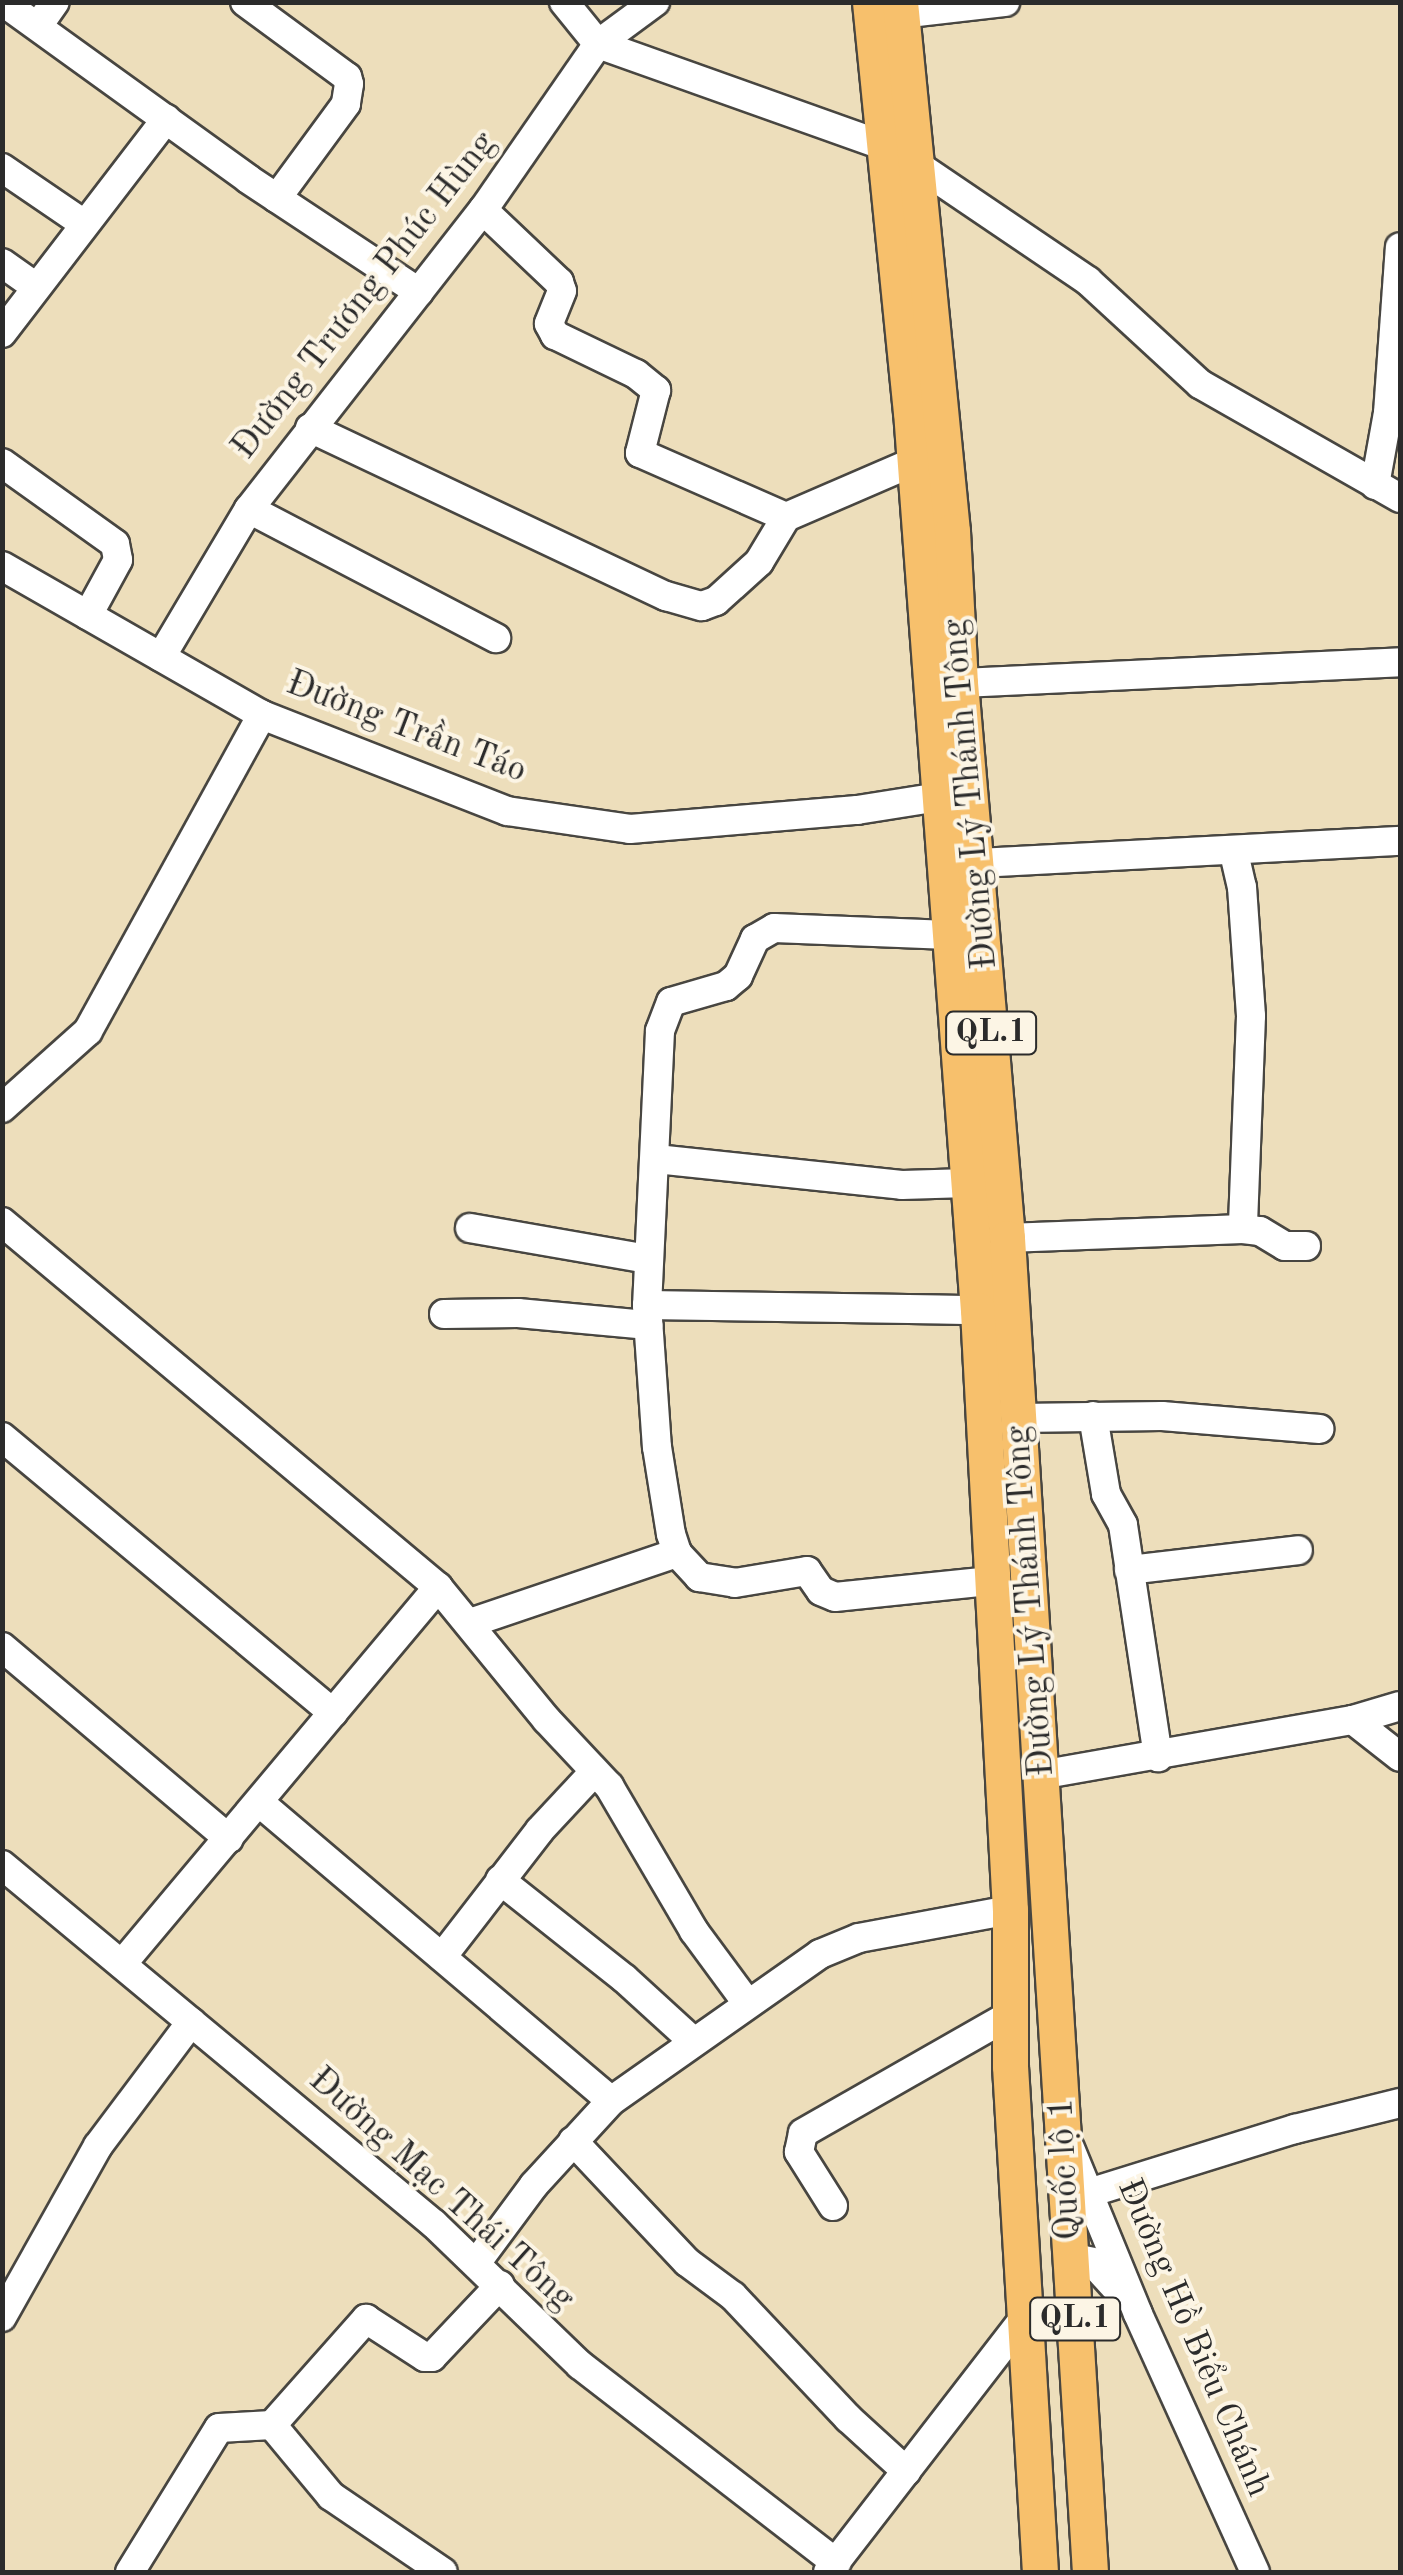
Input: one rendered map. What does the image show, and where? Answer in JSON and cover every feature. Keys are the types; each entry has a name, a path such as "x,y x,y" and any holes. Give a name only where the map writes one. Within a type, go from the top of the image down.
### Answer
{"main road":[{"name":"Đường Lý Thánh Tông","path":"891,6 914,462 978,1310 1010,1910 1010,2066"},
{"name":"Đường Lý Thánh Tông","path":"899,155 952,530 960,682 978,864 1019,1418 1060,2065"},
{"path":"943,870 978,864"},
{"name":"Quốc lộ 1","path":"1060,2065 1090,2572"},
{"name":"Quốc lộ 1","path":"1010,2066 1040,2572"}],"street":[{"path":"4,2 47,14 166,119 419,292"},
{"path":"245,2 347,76 350,84 346,104 277,198"},
{"path":"564,2 598,44 899,155 1088,281 1200,384 1400,498"},
{"name":"Đường Trương Phúc Hùng","path":"161,657 248,509 483,210 598,44 654,2"},
{"path":"891,6 1005,2"},
{"path":"4,328 166,119"},
{"path":"2,168 84,224"},
{"path":"483,210 559,282 562,291 549,324 555,334 636,374 656,390 640,452 786,517"},
{"path":"1374,485 1388,413 1400,247"},
{"path":"2,263 36,287"},
{"path":"310,428 688,604 702,606 716,601 760,562 786,517 914,462"},
{"path":"2,463 115,544 118,560 88,615"},
{"path":"248,509 496,638"},
{"name":"Đường Trần Táo","path":"2,566 262,715 506,811 630,830 858,810 939,798"},
{"path":"960,682 1400,662"},
{"path":"2,1108 88,1030 262,715"},
{"path":"978,864 1400,841"},
{"path":"1234,853 1242,887 1251,1016 1243,1230"},
{"path":"949,935 774,928 754,940 738,976 726,986 670,1002 660,1030 647,1315 657,1447 677,1554 709,1582 736,1583 807,1571 821,1591 835,1597 991,1582"},
{"path":"656,1159 902,1185 968,1182"},
{"path":"2,1222 438,1587 615,1795 694,1930 747,2003"},
{"path":"470,1228 648,1259"},
{"path":"1006,1238 1243,1230 1260,1231 1285,1246 1306,1246"},
{"path":"444,1314 978,1310"},
{"path":"1019,1418 1093,1416 1319,1429"},
{"path":"1093,1416 1106,1494 1123,1525 1158,1757"},
{"path":"2,1437 333,1713"},
{"path":"1129,1570 1298,1550"},
{"path":"470,1622 677,1554"},
{"path":"122,1964 438,1587"},
{"path":"2,1648 229,1839"},
{"path":"1057,1772 1353,1720 1400,1706"},
{"path":"1353,1720 1400,1758"},
{"path":"442,1957 500,1880 594,1772"},
{"path":"260,1803 612,2102"},
{"name":"Đường Mạc Thái Tông","path":"2,1865 476,2262 602,2384 832,2568"},
{"path":"500,1880 636,1989 692,2041"},
{"path":"476,2262 534,2184 612,2102 692,2041 820,1954 859,1938 1010,1910"},
{"path":"833,2206 799,2152 803,2133 1008,2016"},
{"path":"2,2317 98,2146 191,2022"},
{"path":"1089,2194 1295,2129 1400,2104"},
{"name":"Đường Hồ Biểu Chánh","path":"1064,2132 1138,2314 1255,2572"},
{"path":"574,2141 688,2262 733,2296 848,2418 906,2471"},
{"path":"1071,2256 1092,2262 1138,2314"},
{"path":"130,2572 219,2428 272,2425 366,2319 425,2357 432,2357 500,2286"},
{"path":"832,2568 1025,2317"},
{"path":"272,2425 331,2496 443,2572"}]}
